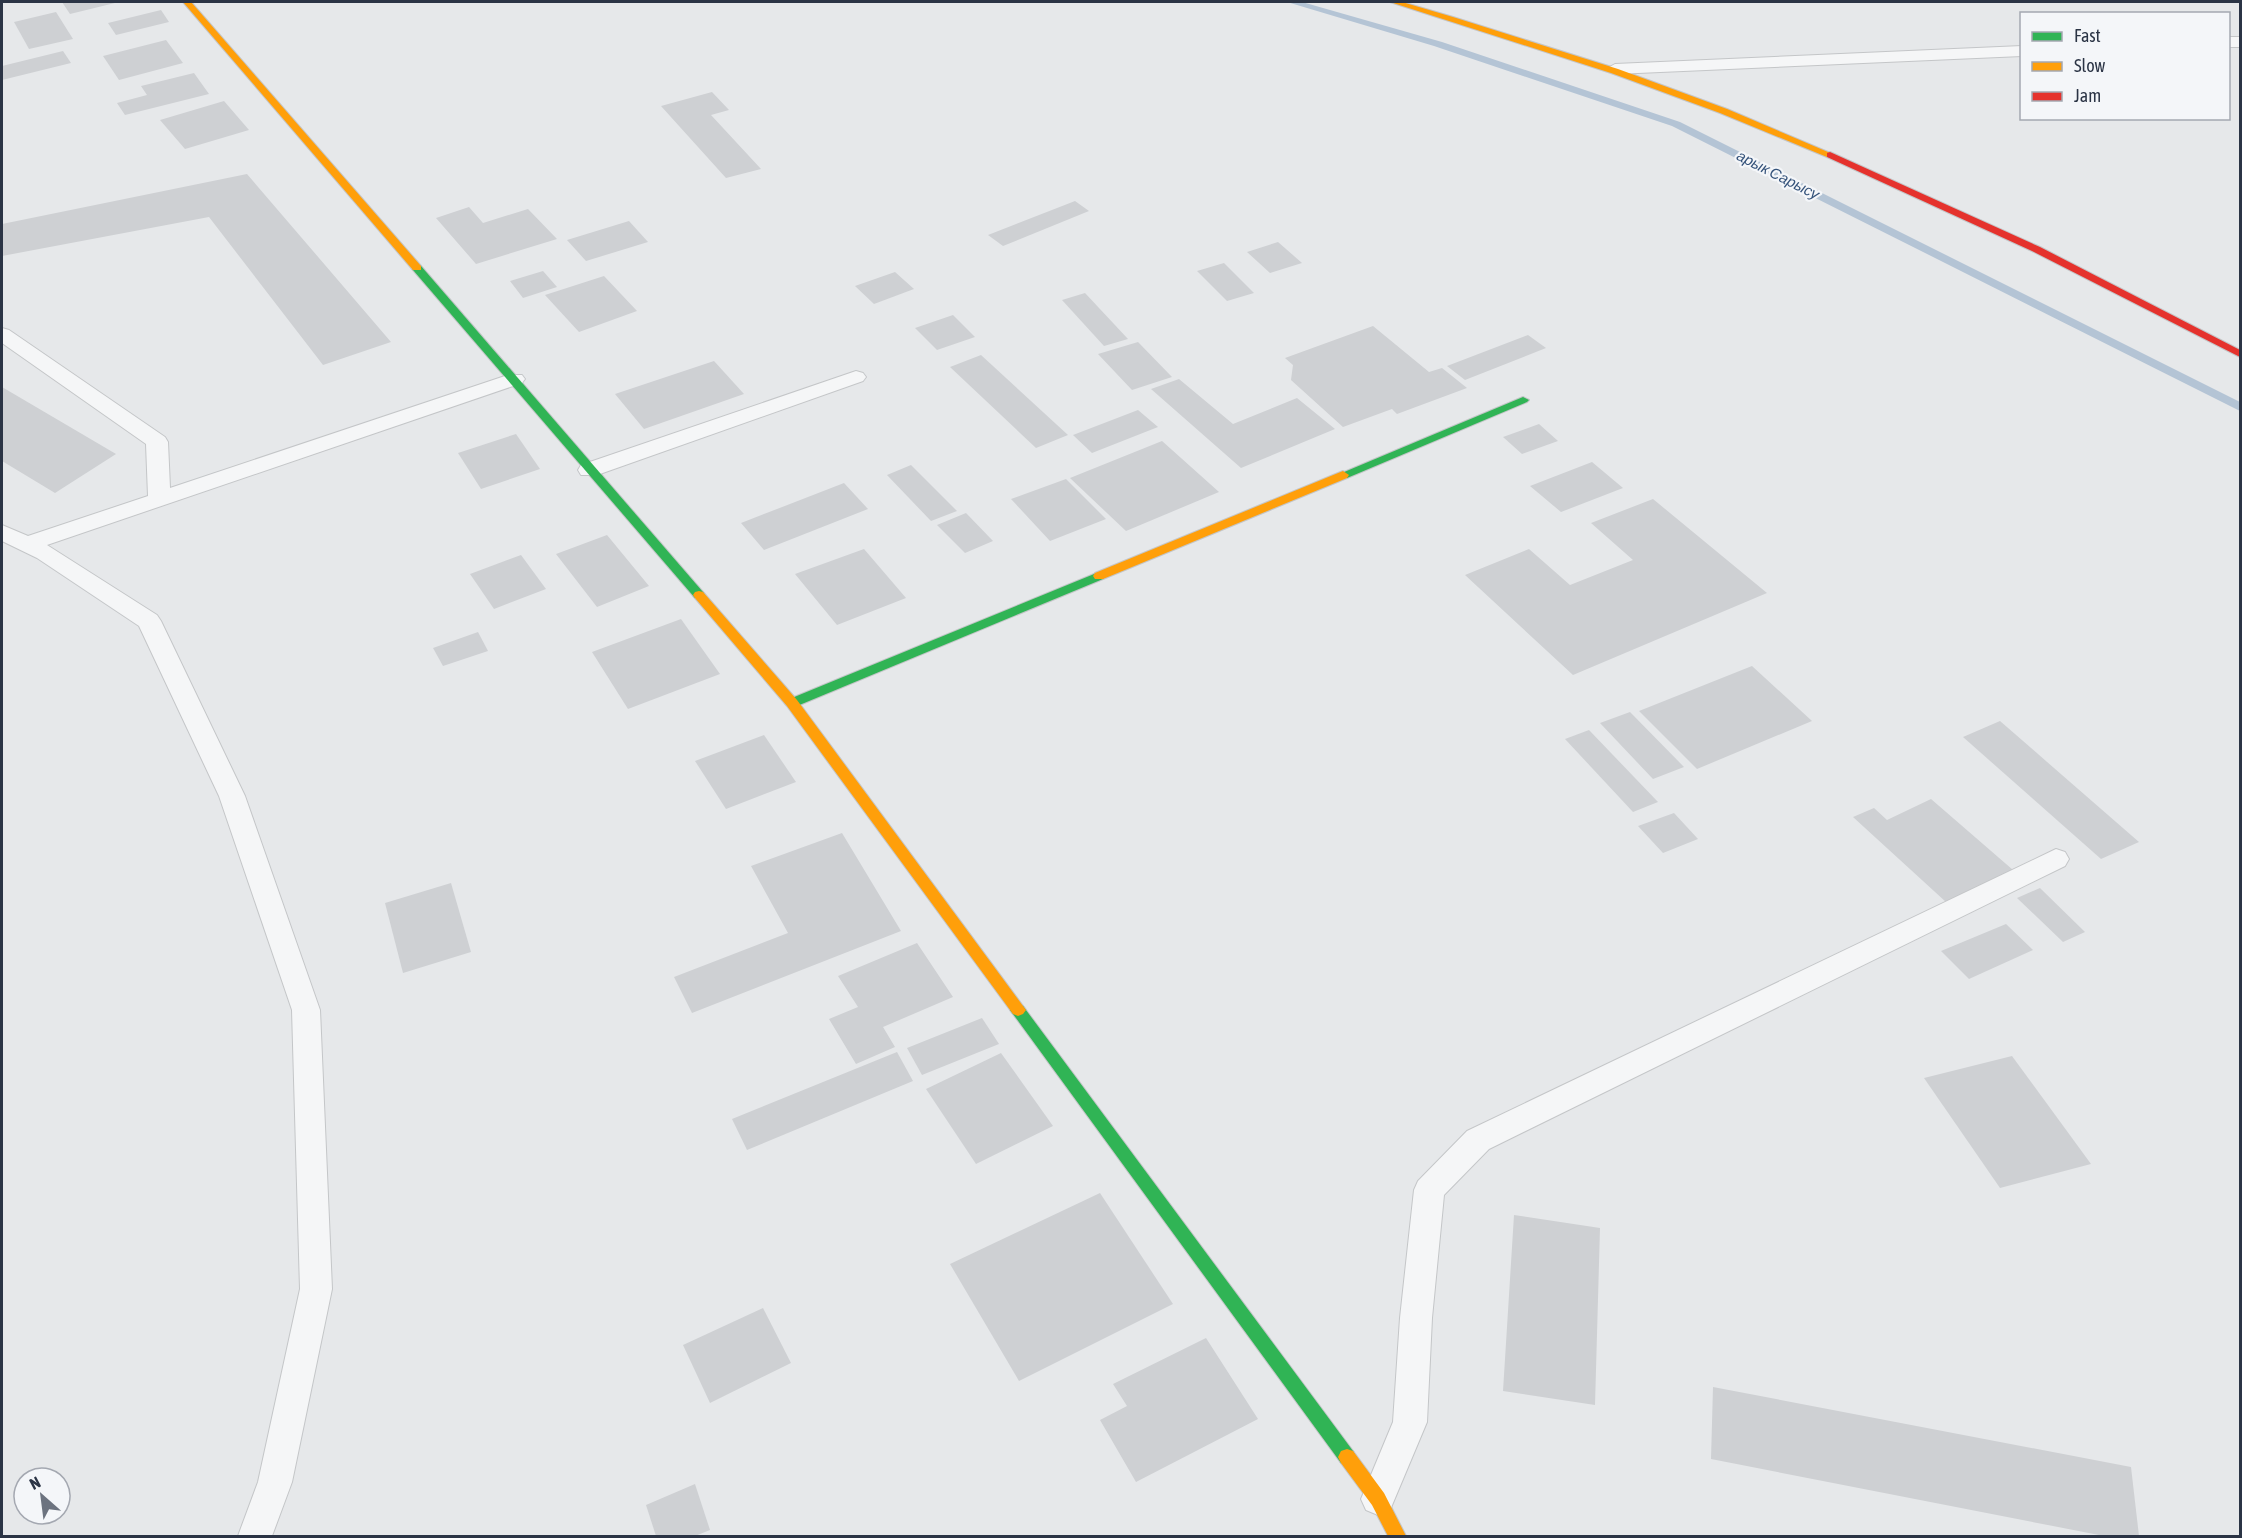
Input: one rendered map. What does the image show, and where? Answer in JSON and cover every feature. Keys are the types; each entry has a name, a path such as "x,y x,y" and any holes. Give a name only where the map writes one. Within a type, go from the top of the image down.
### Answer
{"street":[{"path":"187,2 515,379 589,470 792,703 1378,1499 1397,1536"},
{"path":"1394,2 1615,69 1700,101 1948,205 2110,285 2241,354"},
{"path":"792,703 1523,400"}],"lane":[{"path":"1615,69 2020,51"},
{"path":"2,334 157,442 159,500"},
{"path":"589,470 856,377"},
{"path":"27,544 515,379"},
{"path":"2,532 27,544 149,621 232,796 306,1010 316,1289 275,1482 255,1536"},
{"path":"1378,1499 1410,1422 1416,1318 1429,1190 1478,1140 2056,859"}],"building":[{"path":"62,2 119,2 70,14"},
{"path":"161,10 169,22 116,35 108,23"},
{"path":"56,12 73,39 29,49 14,22"},
{"path":"166,40 183,63 119,80 103,56"},
{"path":"63,51 71,63 2,80 2,66"},
{"path":"194,73 209,94 125,115 117,103 147,95 141,86"},
{"path":"712,92 729,110 711,115 761,169 726,178 661,106"},
{"path":"224,101 249,130 185,149 160,120"},
{"path":"247,174 391,342 323,365 209,217 2,256 2,224"},
{"path":"1075,201 1089,211 1003,246 988,235"},
{"path":"469,207 483,223 528,209 557,239 476,264 436,218"},
{"path":"629,221 648,242 586,261 567,240"},
{"path":"1278,242 1302,263 1270,273 1247,252"},
{"path":"1224,263 1254,293 1227,301 1197,271"},
{"path":"543,271 557,287 523,298 510,281"},
{"path":"895,272 914,289 874,304 855,286"},
{"path":"604,276 637,311 579,332 545,295"},
{"path":"1085,293 1128,339 1104,346 1062,300"},
{"path":"953,315 975,337 937,350 915,328"},
{"path":"1373,326 1429,372 1442,368 1467,388 1397,414 1392,409 1343,427 1291,380 1293,365 1285,358"},
{"path":"1528,335 1546,348 1465,380 1447,366"},
{"path":"1138,342 1172,377 1132,390 1098,354"},
{"path":"981,355 1068,435 1036,448 950,367"},
{"path":"714,361 744,394 644,429 615,394"},
{"path":"1179,379 1233,424 1297,398 1335,429 1241,468 1151,389"},
{"path":"2,387 116,454 55,493 2,461"},
{"path":"1138,410 1158,427 1092,453 1073,435"},
{"path":"1539,424 1558,441 1522,454 1503,437"},
{"path":"516,434 540,469 481,489 458,453"},
{"path":"1162,441 1219,492 1126,531 1070,478"},
{"path":"1592,462 1623,488 1561,512 1530,486"},
{"path":"911,465 957,511 931,521 887,475"},
{"path":"1066,479 1106,519 1050,541 1011,499"},
{"path":"844,483 868,509 764,550 741,523"},
{"path":"1653,499 1767,593 1573,675 1465,575 1529,549 1570,585 1633,560 1591,523"},
{"path":"966,513 993,541 965,553 937,525"},
{"path":"607,535 649,586 597,607 556,554"},
{"path":"864,549 906,598 837,625 795,574"},
{"path":"521,555 546,589 494,609 470,574"},
{"path":"681,619 720,674 628,709 592,652"},
{"path":"478,632 488,651 443,666 433,648"},
{"path":"1752,666 1812,721 1697,769 1639,711"},
{"path":"1630,712 1684,767 1653,779 1600,723"},
{"path":"2000,721 2139,842 2101,859 1963,737"},
{"path":"1589,730 1658,802 1633,812 1565,739"},
{"path":"764,735 796,782 726,809 695,761"},
{"path":"1931,799 2013,870 1946,902 1853,817 1874,808 1887,820"},
{"path":"1674,813 1698,839 1663,853 1638,826"},
{"path":"842,833 901,931 692,1013 674,977 788,933 751,866"},
{"path":"451,883 471,952 403,973 385,903"},
{"path":"2040,888 2085,932 2063,942 2017,898"},
{"path":"2006,924 2033,950 1969,979 1941,951"},
{"path":"917,943 953,997 883,1027 895,1047 856,1064 829,1019 858,1007 838,976"},
{"path":"982,1018 999,1044 922,1075 907,1048"},
{"path":"897,1052 913,1081 747,1150 732,1119"},
{"path":"1001,1053 1053,1126 976,1164 926,1089"},
{"path":"2012,1056 2091,1164 2000,1188 1924,1078"},
{"path":"1100,1193 1173,1304 1019,1381 950,1264"},
{"path":"1514,1215 1600,1228 1595,1405 1503,1391"},
{"path":"763,1308 791,1363 710,1403 683,1345"},
{"path":"1206,1338 1258,1419 1136,1482 1100,1420 1127,1406 1113,1384"},
{"path":"1713,1387 2131,1467 2139,1536 2104,1536 1711,1459"},
{"path":"695,1484 710,1530 695,1536 656,1536 646,1505"}],"waterway":[{"name":"арык Сарысу","path":"1292,2 1438,44 1676,124 2240,407"}],"traffic: fast":[{"path":"417,268 699,595"},
{"path":"1343,475 1523,400"},
{"path":"792,703 1099,576"},
{"path":"1018,1010 1347,1457"}],"traffic: slow":[{"path":"187,2 417,268"},
{"path":"1394,2 1615,71 1777,132 1830,155"},
{"path":"1099,576 1343,475"},
{"path":"699,595 792,703 1018,1010"},
{"path":"1347,1457 1378,1499 1397,1536"}],"traffic: jam":[{"path":"1830,155 2036,249 2240,354"}]}
